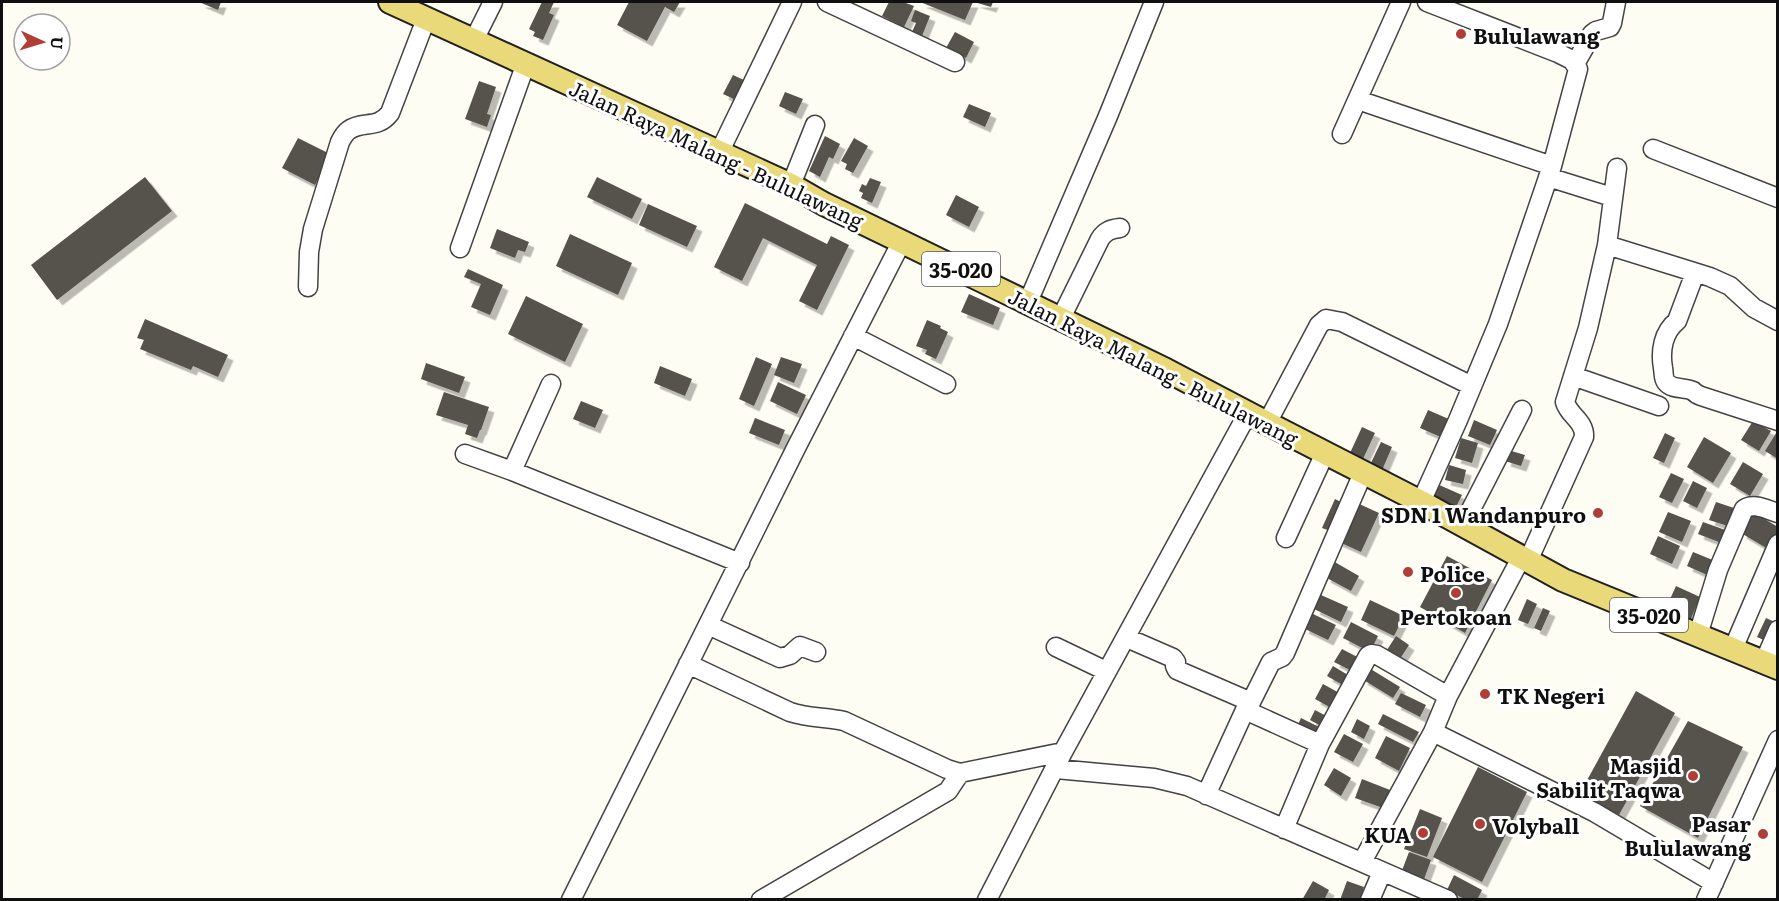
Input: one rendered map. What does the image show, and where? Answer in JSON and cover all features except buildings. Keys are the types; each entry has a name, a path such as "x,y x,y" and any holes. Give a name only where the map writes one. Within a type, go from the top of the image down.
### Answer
{"main road":[{"name":"Jalan Raya Malang - Bululawang","path":"390,2 791,185 824,204 1166,370 1421,502 1525,560"},
{"name":"35-020","path":"1525,560 1563,580 1771,665"}],"street":[{"path":"474,40 493,2"},
{"path":"719,153 792,2"},
{"path":"827,2 955,62"},
{"path":"1028,302 1154,2"},
{"path":"1342,134 1401,2"},
{"path":"1421,502 1498,324 1550,171 1578,69 1575,63 1558,53 1427,2"},
{"path":"1575,63 1592,34 1610,27 1616,2"},
{"path":"308,287 309,252 313,229 340,142 349,130 376,124 390,113 426,19"},
{"path":"460,248 526,63"},
{"path":"1358,100 1550,171 1612,197"},
{"path":"791,185 815,125"},
{"path":"1653,149 1778,198"},
{"path":"1362,862 1433,732 1448,696 1525,560 1584,437 1583,425 1567,409 1565,402 1588,328 1606,245 1617,168"},
{"path":"1061,318 1100,239 1111,229 1120,228"},
{"path":"572,900 796,448 902,241"},
{"path":"1606,245 1730,286 1754,308 1778,321"},
{"path":"1695,273 1677,321 1671,325 1662,348 1665,380 1676,388 1693,391 1701,396 1778,422"},
{"path":"987,900 1107,671 1257,418 1319,325 1326,319 1342,322 1472,386"},
{"path":"853,336 946,384"},
{"path":"1573,376 1659,406"},
{"path":"512,471 552,384"},
{"path":"1463,525 1522,410"},
{"path":"1286,538 1325,453"},
{"path":"465,454 740,563"},
{"path":"1206,795 1271,662 1285,653 1363,472"},
{"path":"1698,635 1718,570 1744,509 1755,506 1778,513"},
{"path":"1733,649 1778,544"},
{"path":"708,625 780,658 790,655 800,646 816,652"},
{"path":"1771,665 1778,630"},
{"path":"1127,638 1173,658 1177,670 1320,744"},
{"path":"1056,647 1107,671"},
{"path":"1284,829 1320,744 1371,654 1377,655 1448,696"},
{"path":"688,664 790,712 802,716 844,721 946,769 960,773 1059,761 1187,786 1448,900"},
{"path":"1433,732 1594,812 1710,891 1778,740"},
{"path":"769,898 948,791 960,773"},
{"path":"1370,900 1382,872"}],"place":[{"name":"Bululawang","path":"1461,34"},
{"name":"SDN 1 Wandanpuro","path":"1598,513"},
{"name":"Police","path":"1408,572"},
{"name":"Pertokoan","path":"1456,593"},
{"name":"TK Negeri","path":"1485,694"},
{"name":"Masjid Sabilit Taqwa","path":"1693,776"},
{"name":"Volyball","path":"1480,824"},
{"name":"KUA","path":"1423,833"},
{"name":"Pasar Bululawang","path":"1763,834"}]}
